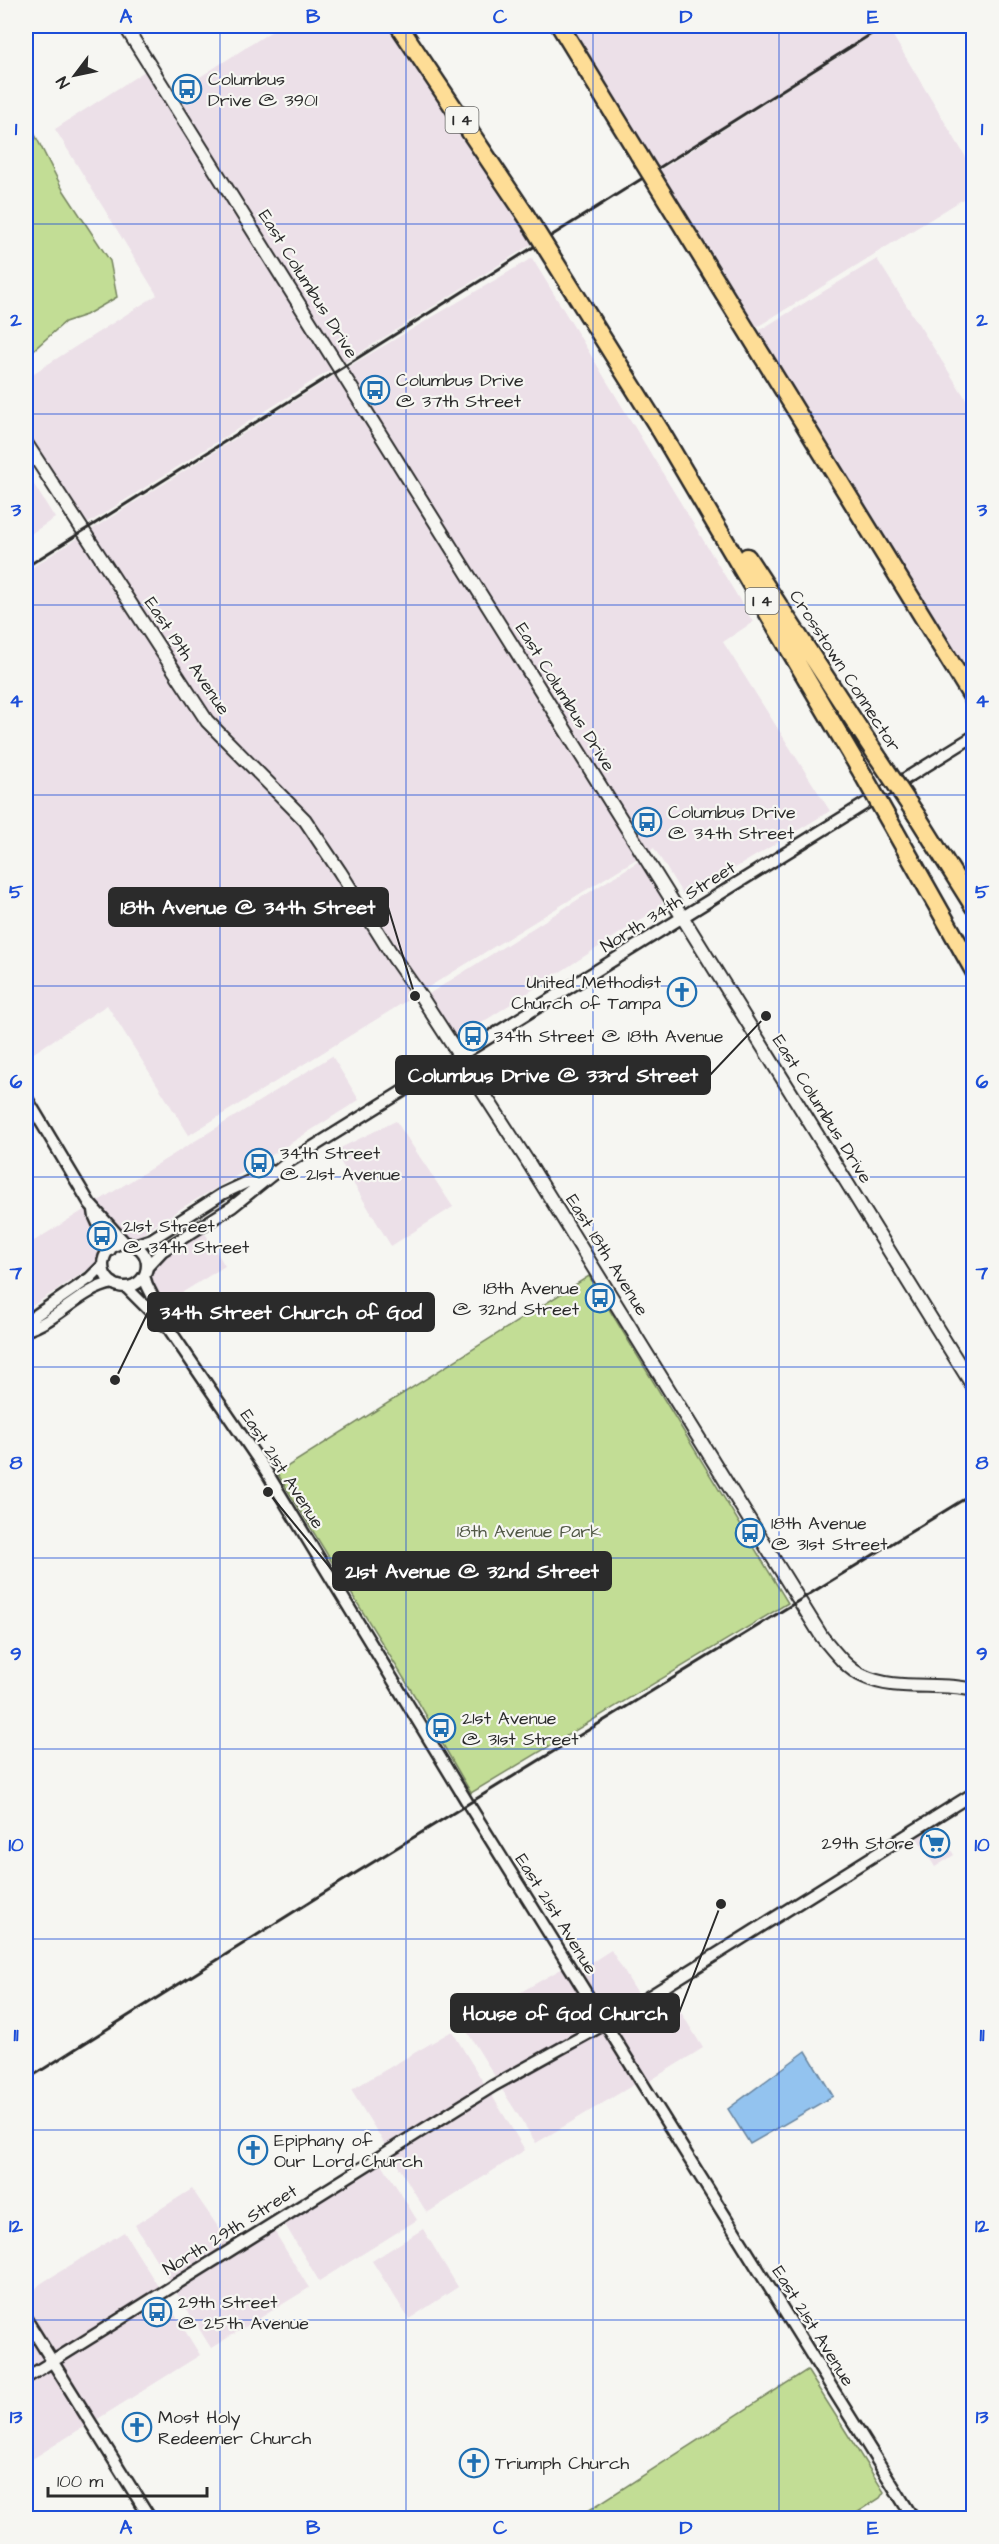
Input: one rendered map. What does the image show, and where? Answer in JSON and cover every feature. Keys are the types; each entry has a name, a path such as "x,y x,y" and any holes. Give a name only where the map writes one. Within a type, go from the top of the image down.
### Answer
{"highway":[{"name":"I 4","path":"399,26 525,214 660,430 862,773 974,971"},
{"path":"560,26 974,700"},
{"name":"Crosstown Connector","path":"660,430 760,575 974,907"},
{"path":"861,516 974,678"}],"main road":[{"name":"East Columbus Drive","path":"125,26 974,1388"},
{"name":"East 19th Avenue","path":"26,443 207,721 304,820 340,872"},
{"name":"East 18th Avenue","path":"340,872 528,1162 822,1637 840,1659 862,1676 883,1682 974,1690"}],"street":[{"name":"North 34th Street","path":"130,1244 152,1239 222,1194 287,1163 974,736"},
{"path":"26,1096 94,1210 110,1250"},
{"name":"North 34th Street","path":"146,1272 162,1251 232,1208 287,1163"},
{"path":"26,1330 37,1327 96,1288 113,1283 126,1287 134,1285 146,1272 142,1252 130,1244 100,1213 94,1210"},
{"path":"26,1322 90,1278 103,1265 110,1250 130,1244"},
{"path":"103,1265 113,1283"},
{"name":"East 21st Avenue","path":"146,1272 147,1286 169,1329 266,1471 605,2024 913,2518"},
{"name":"East 21st Avenue","path":"126,1287 141,1300 162,1325 169,1329"},
{"name":"North 29th Street","path":"26,2378 493,2086 605,2024 974,1792"},
{"path":"26,2319 150,2518"}],"shaded area":[{"path":"269,26 398,26 535,242 339,366 170,96 272,31"},
{"path":"565,26 884,26 654,172"},
{"path":"887,26 973,169 973,193 749,332 654,174"},
{"path":"148,69 335,367 81,528 26,440 26,378 157,295 55,129"},
{"path":"532,258 753,622 723,642 830,811 685,898 654,848 189,1135 107,1005 26,1058 26,571 353,364"},
{"path":"877,259 973,410 973,693 750,336"},
{"path":"26,472 55,518 26,537"},
{"path":"642,859 663,895 662,904 452,1042 424,997"},
{"path":"332,1056 359,1100 264,1160 185,1206 26,1310 26,1246"},
{"path":"396,1121 453,1207 391,1246 334,1151"},
{"path":"202,1228 225,1266 159,1307 153,1292 151,1273 173,1246"},
{"path":"933,1821 954,1855 935,1867 914,1833"},
{"path":"611,1950 642,2001 604,2023 575,1973"},
{"path":"563,1968 596,2022 496,2078 463,2025"},
{"path":"666,1988 703,2048 643,2085 606,2026"},
{"path":"452,2031 485,2085 386,2146 351,2090"},
{"path":"602,2031 635,2084 536,2143 501,2088"},
{"path":"491,2094 525,2150 427,2213 392,2156"},
{"path":"381,2162 417,2220 319,2281 284,2223"},
{"path":"192,2189 229,2243 169,2281 135,2225"},
{"path":"273,2229 309,2288 211,2348 175,2290"},
{"path":"423,2229 458,2287 409,2319 372,2261"},
{"path":"124,2232 159,2288 54,2353 26,2308 26,2301 40,2284"},
{"path":"164,2297 200,2355 96,2420 60,2363"},
{"path":"26,2331 44,2360 26,2371"},
{"path":"50,2369 85,2426 26,2463 26,2384"}],"green space":[{"path":"26,120 62,188 110,261 117,297 86,315 65,322 26,355"},
{"name":"18th Avenue Park","path":"589,1276 788,1603 471,1793 419,1703 277,1473"},
{"path":"807,2370 884,2492 880,2498 849,2518 577,2518"}],"water":[{"path":"806,2051 833,2096 750,2144 728,2109"}],"railway":[{"path":"26,567 884,26"},
{"path":"26,2080 354,1874 974,1493"}],"place":[{"name":"Columbus Drive @ 3901","path":"187,89"},
{"name":"Columbus Drive @ 37th Street","path":"375,390"},
{"name":"Columbus Drive @ 34th Street","path":"647,822"},
{"name":"United Methodist Church of Tampa","path":"682,992"},
{"name":"18th Avenue @ 34th Street","path":"415,996"},
{"name":"Columbus Drive @ 33rd Street","path":"766,1016"},
{"name":"34th Street @ 18th Avenue","path":"473,1036"},
{"name":"34th Street @ 21st Avenue","path":"259,1163"},
{"name":"21st Street @ 34th Street","path":"102,1236"},
{"name":"18th Avenue @ 32nd Street","path":"600,1298"},
{"name":"34th Street Church of God","path":"115,1380"},
{"name":"21st Avenue @ 32nd Street","path":"268,1492"},
{"name":"18th Avenue @ 31st Street","path":"750,1533"},
{"name":"21st Avenue @ 31st Street","path":"441,1728"},
{"name":"29th Store","path":"935,1843"},
{"name":"House of God Church","path":"721,1904"},
{"name":"Epiphany of Our Lord Church","path":"253,2150"},
{"name":"29th Street @ 25th Avenue","path":"157,2312"},
{"name":"Most Holy Redeemer Church","path":"137,2427"},
{"name":"Triumph Church","path":"474,2463"}]}
